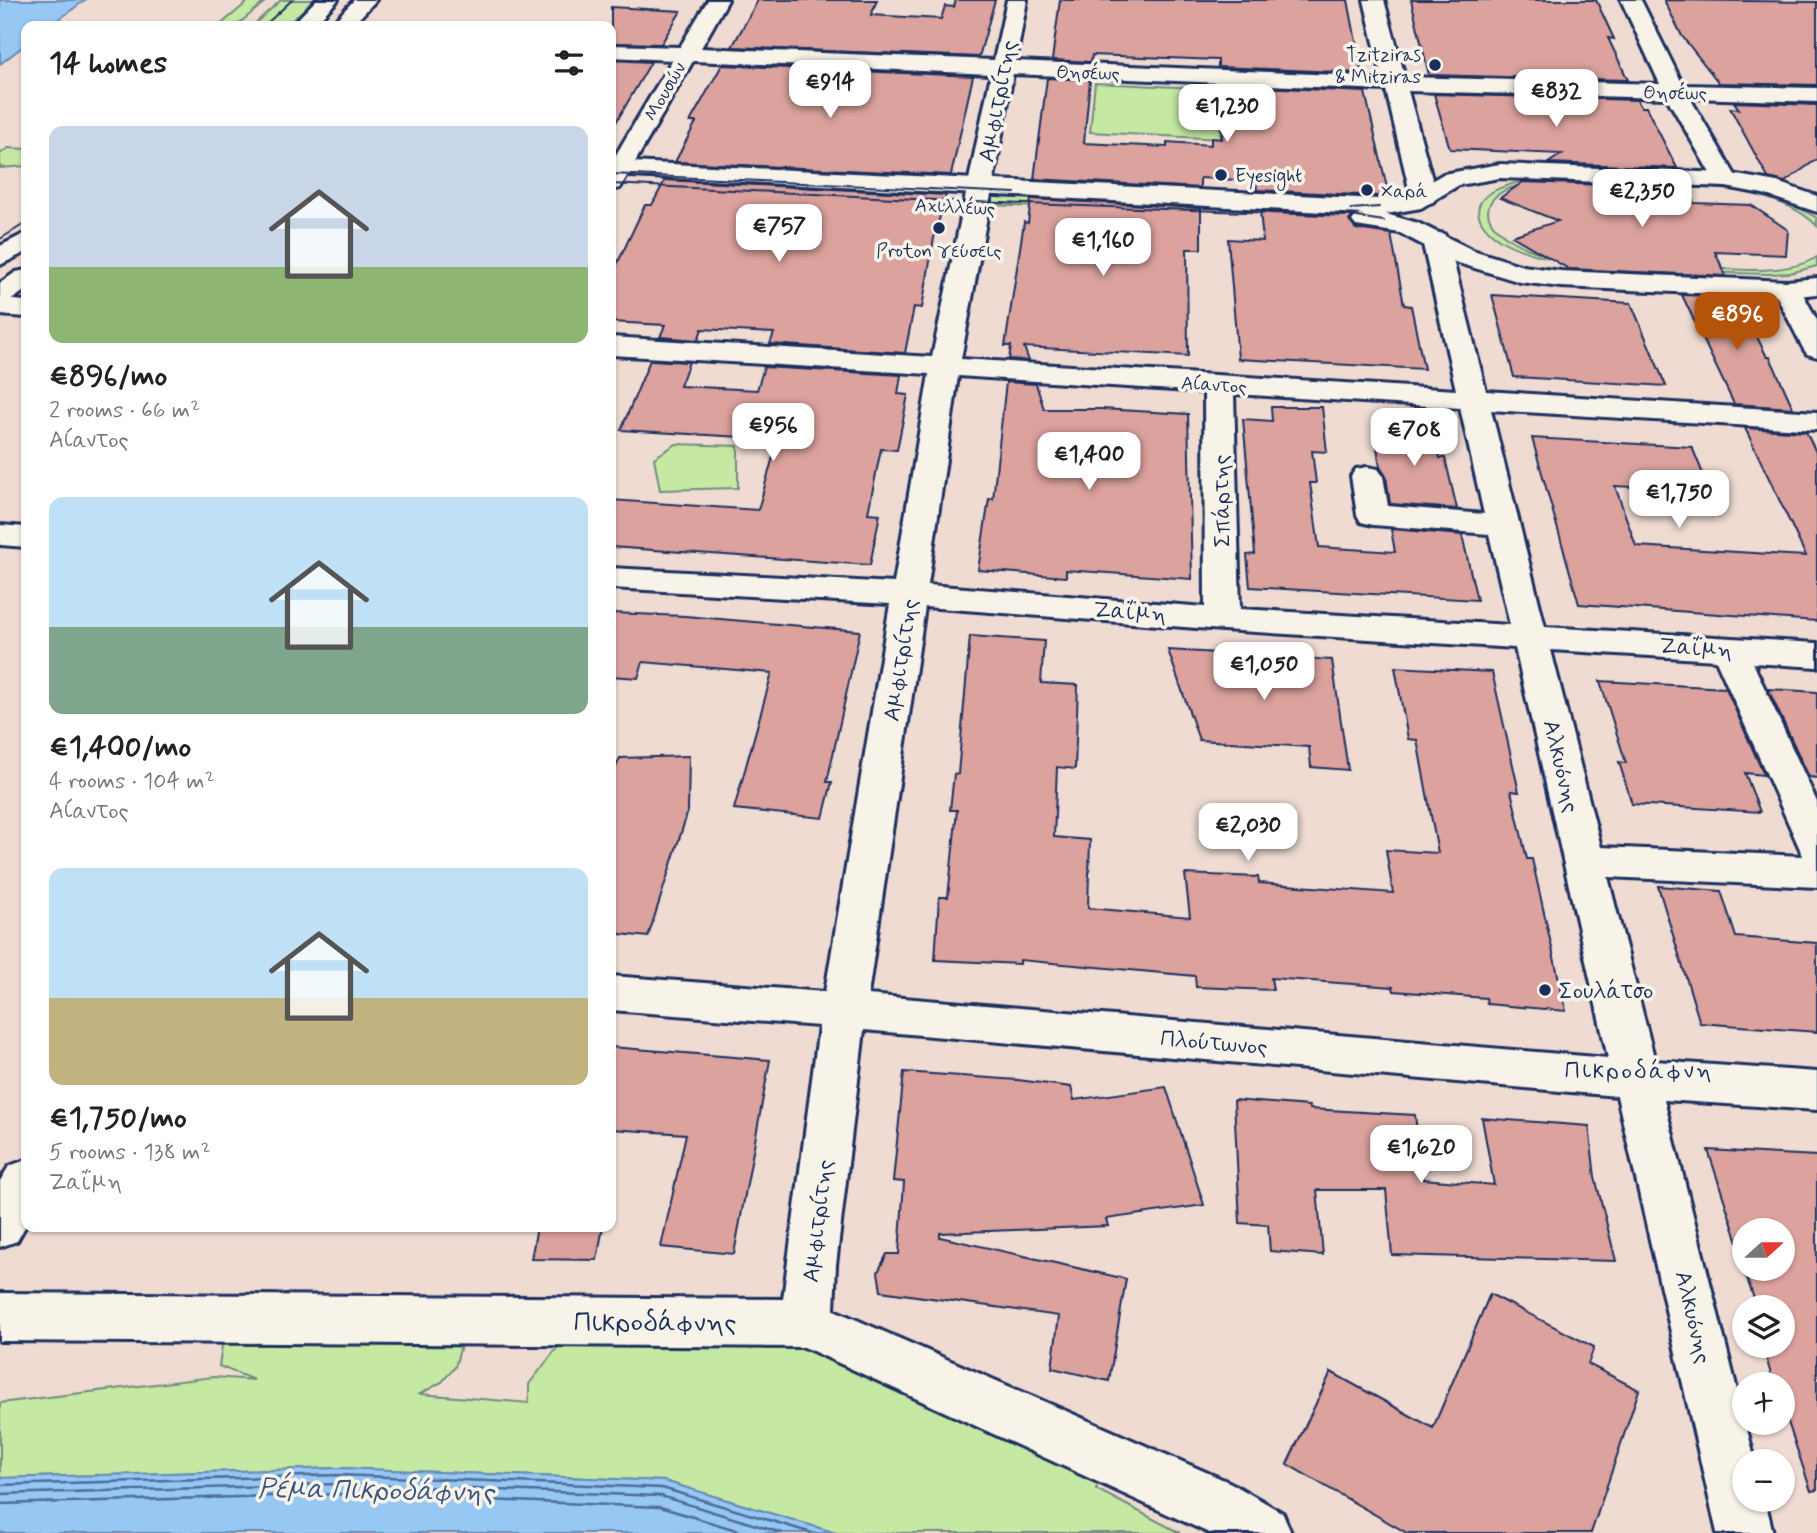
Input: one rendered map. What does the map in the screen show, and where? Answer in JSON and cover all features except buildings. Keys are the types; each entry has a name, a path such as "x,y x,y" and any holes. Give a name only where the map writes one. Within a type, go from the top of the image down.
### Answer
{"main road":[{"path":"306,21 328,0"},
{"path":"345,21 366,0"},
{"name":"Μουσών","path":"616,172 718,0"},
{"name":"Αμφιτρίτης","path":"807,1323 811,1265 844,1009 945,366 1017,0"},
{"name":"Αλκυόνης","path":"1374,0 1474,400 1745,1533"},
{"path":"1631,0 1675,92 1726,180"},
{"name":"Θησέως","path":"616,51 1397,84 1817,95"},
{"path":"1381,214 1424,197 1452,179 1500,171 1726,180 1768,187 1817,204"},
{"name":"Αχιλλέως","path":"616,177 1381,214"},
{"path":"1381,214 1481,263 1541,277 1787,289 1817,286"},
{"path":"0,257 21,244"},
{"path":"0,295 21,281"},
{"path":"1787,289 1817,348"},
{"path":"0,307 21,309"},
{"name":"Αίαντος","path":"616,346 1817,421"},
{"name":"Σπάρτης","path":"1219,384 1223,619"},
{"path":"1367,476 1373,515 1504,525"},
{"name":"Ζαΐμη","path":"616,578 1817,655"},
{"path":"1729,649 1817,846"},
{"path":"1584,861 1817,872"},
{"name":"Πλούτωνος","path":"616,993 844,1009 1636,1080 1817,1091"},
{"path":"0,1225 21,1189"},
{"name":"Πικροδάφνης","path":"0,1317 807,1323 1211,1503 1263,1533"}],"green space":[{"path":"250,0 267,0 242,21 225,21"},
{"path":"281,0 314,0 291,21 258,21"},
{"path":"1095,83 1219,89 1221,139 1090,132"},
{"path":"8,148 21,149 21,166 0,168 0,154"},
{"path":"1538,179 1722,186 1785,200 1817,218 1817,226 1789,206 1739,191 1535,183 1513,187 1498,194 1491,201 1488,213 1497,229 1514,242 1533,251 1580,261 1746,270 1785,268 1817,257 1817,266 1790,273 1770,274 1662,271 1576,263 1537,255 1506,243 1485,227 1479,215 1479,206 1493,191"},
{"path":"990,194 1118,201 1119,210 989,205"},
{"path":"676,444 738,446 738,488 660,490 654,458"},
{"path":"465,1331 455,1367 442,1382 420,1394 529,1403 529,1384 561,1343 807,1336 974,1426 983,1411 1103,1470 1096,1489 1180,1533 836,1533 664,1481 340,1468 0,1478 0,1403 213,1377 254,1380 219,1366 223,1339"}],"water":[{"path":"0,0 85,0 57,21 21,21 21,48 0,64"},
{"name":"Ρέμα Πικροδάφνης","path":"340,1468 664,1481 836,1533 0,1533 0,1478"}],"tram line":[{"path":"269,21 292,0"},
{"path":"616,174 1015,193"},
{"path":"616,184 975,202 1351,216 1384,221"},
{"path":"1351,209 1379,207"},
{"path":"0,239 21,226"}],"place":[{"name":"Tzitziras & Mitziras","path":"1435,65"},
{"name":"Eyesight","path":"1221,175"},
{"name":"Χαρά","path":"1367,190"},
{"name":"Proton γεύσεις","path":"939,228"},
{"name":"Σουλάτσο","path":"1545,990"}],"district":[{"name":"Πικροδάφνη","path":"1639,1070"}]}
